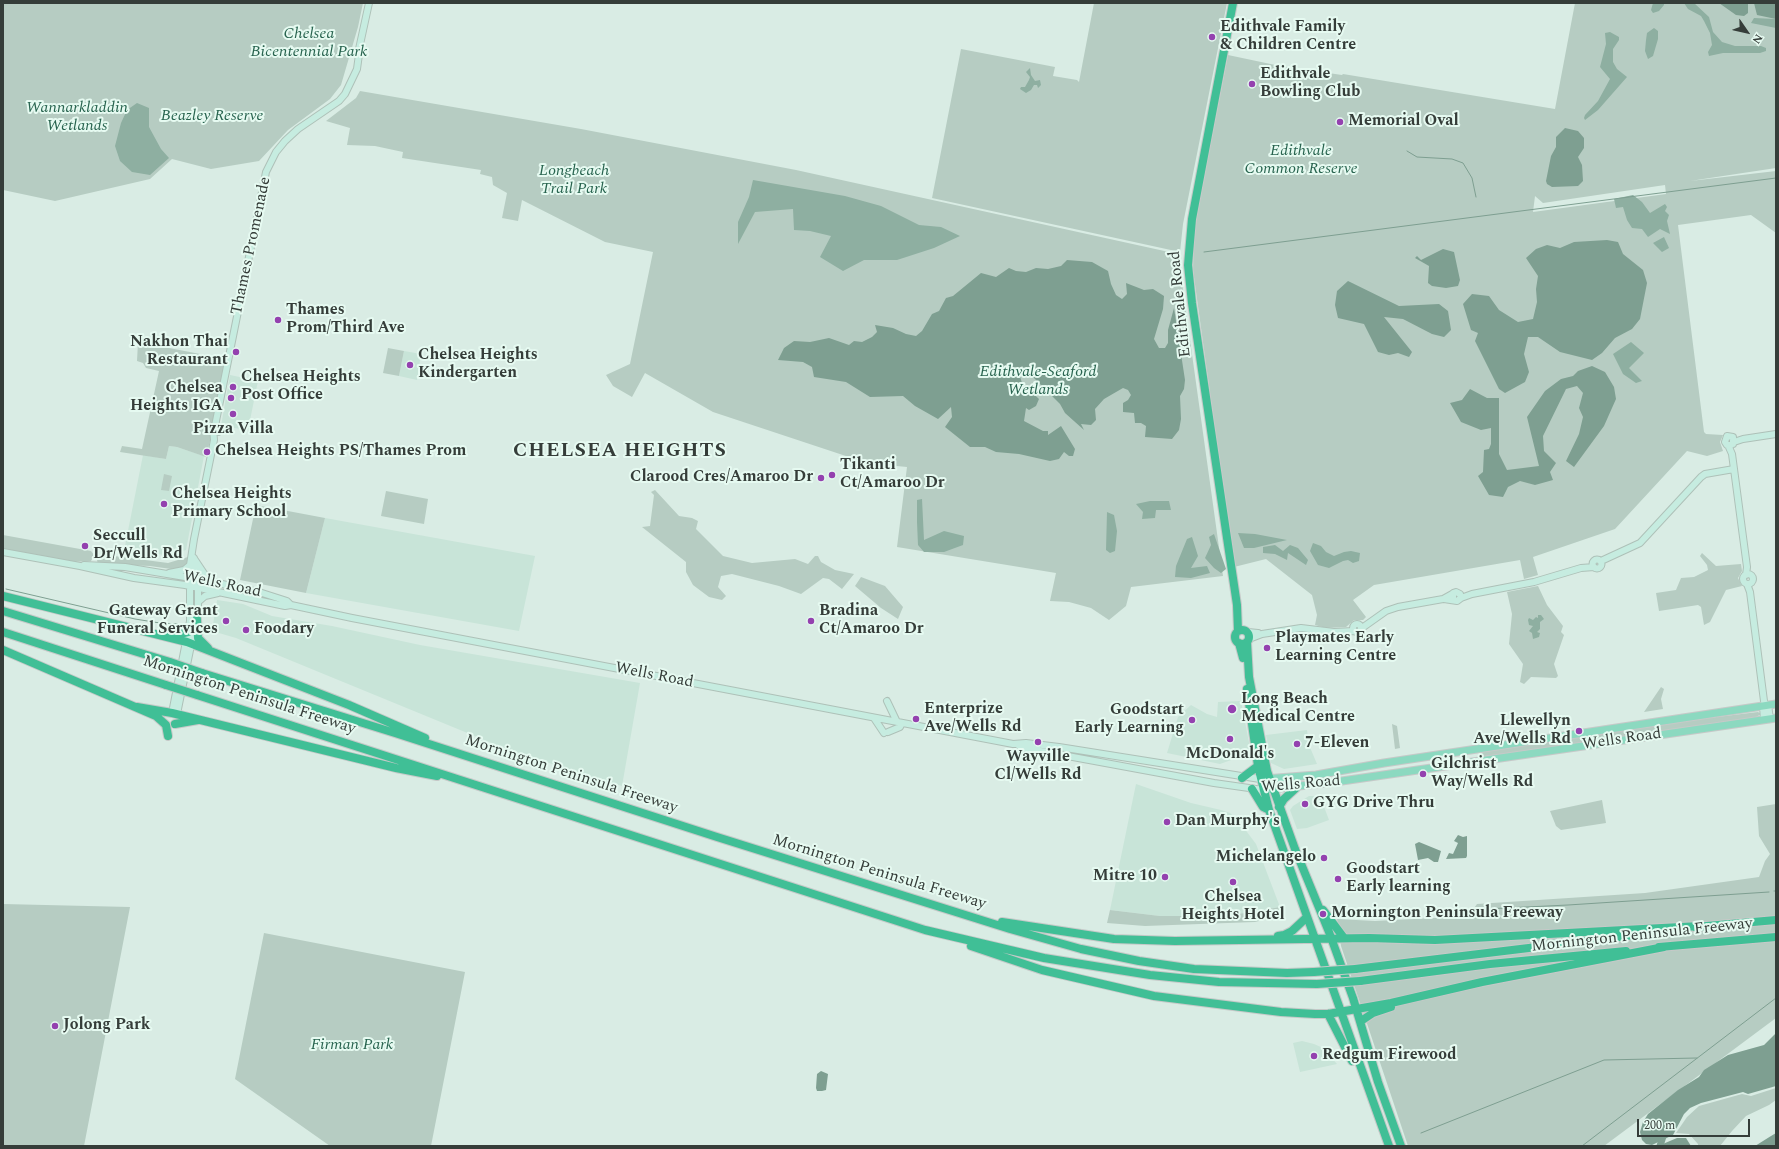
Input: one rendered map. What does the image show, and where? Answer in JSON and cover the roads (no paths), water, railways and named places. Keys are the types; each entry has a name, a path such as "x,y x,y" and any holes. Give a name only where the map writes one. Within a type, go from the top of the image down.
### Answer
{"highway":[{"name":"Edithvale Road","path":"1233,3 1193,213 1189,242 1188,265 1192,303 1237,605 1244,636 1249,676 1263,756 1279,807 1331,939 1361,1021 1378,1082 1401,1146"},
{"path":"3,596 168,636 213,651 349,705 475,759"},
{"name":"Mornington Peninsula Freeway","path":"3,611 170,662 934,905 1081,948 1139,961 1194,969 1287,973 1314,972 1355,969 1547,947 1700,926 1776,920"},
{"path":"197,619 198,638 213,651"},
{"name":"Mornington Peninsula Freeway","path":"3,632 166,686 473,783 925,930 1044,958 1150,975 1219,982 1317,984 1360,981 1490,964 1776,937"},
{"path":"168,636 181,635 188,632"},
{"name":"Edithvale Road","path":"1244,636 1242,657 1260,780 1269,810 1369,1095"},
{"path":"3,650 138,707 163,721 168,736"},
{"path":"138,707 175,713 396,768 473,783"},
{"path":"175,724 202,720"},
{"path":"1242,778 1258,766"},
{"path":"1279,807 1284,799 1296,788"},
{"path":"1252,789 1263,806 1269,810"},
{"path":"1317,904 1344,938"},
{"path":"934,905 985,919 1042,929 1114,938 1175,941 1344,938 1435,940 1700,926"},
{"path":"1241,939 1284,935 1296,928 1307,917"},
{"path":"925,930 1009,960 1121,989 1154,996 1248,1008 1304,1014 1328,1014 1434,994"},
{"path":"1361,1021 1373,1012 1482,982 1664,947"},
{"path":"1328,1014 1349,1052 1362,1086 1369,1095 1389,1146"}],"main road":[{"name":"Thames Promenade","path":"189,643 188,632 191,586 193,579 194,539 266,172 276,152 285,141 333,104 349,79 360,47 369,3"},
{"path":"1770,719 1765,705 1749,584 1743,580 1748,575 1732,454 1732,442 1743,438 1776,434"},
{"path":"1244,636 1301,628 1342,632 1354,628 1357,624 1361,627 1398,607 1452,597 1457,601 1461,596 1534,582 1593,565 1598,569 1601,563 1609,558 1640,543 1705,474 1734,470"},
{"name":"Wells Road","path":"3,552 80,566 134,578 191,586 285,606 291,605 343,617 1018,745 1024,748 1252,789 1273,790 1296,788 1770,719"},
{"name":"Thames Promenade","path":"175,713 189,643 197,619 198,588 193,579 190,566 193,557"},
{"path":"193,557 209,581"},
{"name":"Wells Road","path":"80,566 125,567 209,581 262,592 287,601 291,605"},
{"path":"165,573 184,570 190,566"},
{"path":"198,602 205,596 222,592"},
{"path":"874,718 886,732 900,727 900,723 887,701"},
{"name":"Wells Road","path":"1018,745 1026,743 1078,750 1260,780 1316,775 1384,763 1776,704"}],"waterway":[{"path":"1407,151 1417,157 1452,159 1463,163 1472,178 1476,197"},
{"path":"1204,252 1776,178"},
{"path":"6,589 135,619 178,624"},
{"path":"1485,909 1769,892"},
{"path":"1582,1146 1776,998"},
{"path":"1421,1133 1604,1060 1697,1058"},
{"path":"1660,1146 1664,1133"}],"place":[{"name":"Edithvale Family & Children Centre","path":"1212,37"},
{"name":"Edithvale Bowling Club","path":"1252,84"},
{"name":"Memorial Oval","path":"1340,122"},
{"name":"Thames Prom/Third Ave","path":"278,320"},
{"name":"Nakhon Thai Restaurant","path":"236,352"},
{"name":"Chelsea Heights Kindergarten","path":"410,365"},
{"name":"Chelsea Heights Post Office","path":"233,387"},
{"name":"Chelsea Heights IGA","path":"231,398"},
{"name":"Pizza Villa","path":"233,414"},
{"name":"Chelsea Heights PS/Thames Prom","path":"207,452"},
{"name":"Tikanti Ct/Amaroo Dr","path":"832,475"},
{"name":"Clarood Cres/Amaroo Dr","path":"821,478"},
{"name":"Chelsea Heights Primary School","path":"164,504"},
{"name":"Seccull Dr/Wells Rd","path":"85,546"},
{"name":"Gateway Grant Funeral Services","path":"226,621"},
{"name":"Bradina Ct/Amaroo Dr","path":"811,621"},
{"name":"Foodary","path":"246,630"},
{"name":"Playmates Early Learning Centre","path":"1267,648"},
{"name":"Long Beach Medical Centre","path":"1232,709"},
{"name":"Enterprize Ave/Wells Rd","path":"916,719"},
{"name":"Goodstart Early Learning","path":"1192,720"},
{"name":"Llewellyn Ave/Wells Rd","path":"1579,731"},
{"name":"McDonald's","path":"1230,739"},
{"name":"Wayville Cl/Wells Rd","path":"1038,742"},
{"name":"7-Eleven","path":"1297,744"},
{"name":"Gilchrist Way/Wells Rd","path":"1423,774"},
{"name":"GYG Drive Thru","path":"1305,804"},
{"name":"Dan Murphy's","path":"1167,822"},
{"name":"Michelangelo","path":"1324,858"},
{"name":"Mitre 10","path":"1165,877"},
{"name":"Goodstart Early learning","path":"1338,879"},
{"name":"Chelsea Heights Hotel","path":"1233,882"},
{"name":"Mornington Peninsula Freeway","path":"1323,914"},
{"name":"Jolong Park","path":"55,1026"},
{"name":"Redgum Firewood","path":"1314,1056"}],"district":[{"name":"CHELSEA HEIGHTS","path":"620,452"}],"park label":[{"name":"Chelsea Bicentennial Park","path":"309,44"},
{"name":"Beazley Reserve","path":"212,117"},
{"name":"Wannarkladdin Wetlands","path":"77,118"},
{"name":"Edithvale Common Reserve","path":"1301,161"},
{"name":"Longbeach Trail Park","path":"574,181"},
{"name":"Edithvale-Seaford Wetlands","path":"1038,382"},
{"name":"Firman Park","path":"352,1046"}]}
